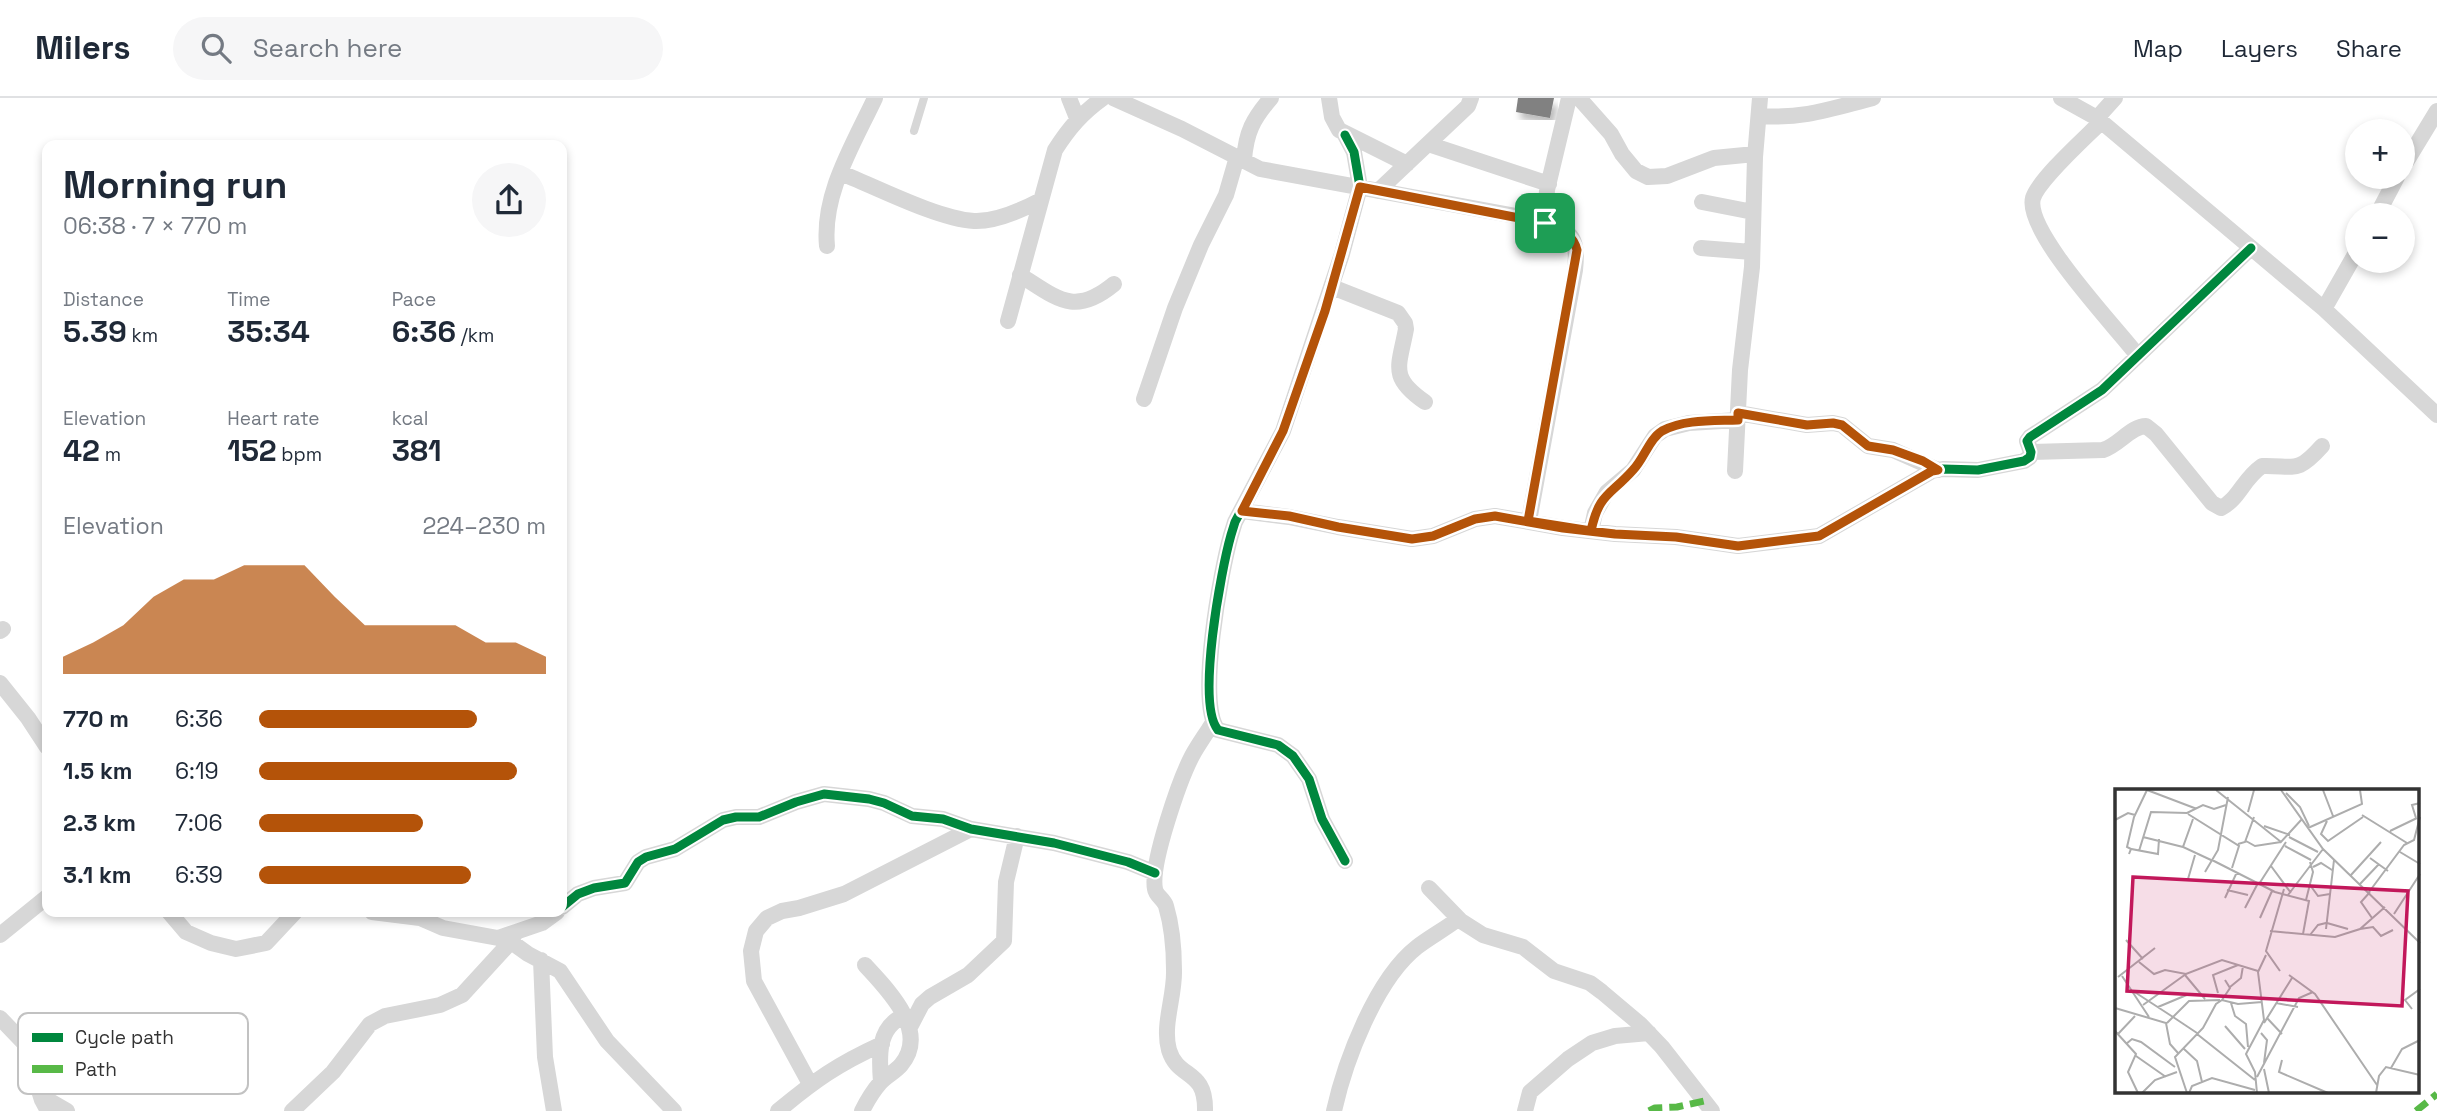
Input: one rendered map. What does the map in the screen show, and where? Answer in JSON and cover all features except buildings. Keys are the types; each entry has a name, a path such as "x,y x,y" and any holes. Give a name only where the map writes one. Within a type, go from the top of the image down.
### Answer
{"street":[{"path":"827,246 825,226 828,209 875,98"},
{"path":"1069,98 1077,118"},
{"path":"1008,321 1055,150 1077,118 1113,98 1261,169 1545,223 1565,231 1575,242 1577,250 1528,521"},
{"path":"1144,399 1175,308 1226,195 1248,132 1256,116 1271,98"},
{"path":"1329,98 1332,117 1339,130 1407,164"},
{"path":"1378,191 1468,106 1471,98"},
{"path":"1545,223 1549,184 1569,98"},
{"path":"1579,98 1611,134 1636,171 1648,177 1667,176 1714,158 1755,154"},
{"path":"1735,471 1752,253 1755,154 1760,98"},
{"path":"1759,116 1788,118 1814,114 1873,98"},
{"path":"2061,98 2099,120 2324,309 2437,415"},
{"path":"2115,98 2099,120 2046,178 2034,196 2032,210 2054,252 2138,356"},
{"path":"2415,147 2437,111"},
{"path":"1205,1111 1205,1096 1200,1086 1194,1077 1174,1062 1168,1047 1174,960 1165,904 1156,893 1155,873 1161,841 1192,757 1212,724 1210,687 1214,621 1226,552 1235,522 1283,431 1332,287 1360,187 1354,152 1345,135"},
{"path":"1428,145 1549,184"},
{"path":"841,173 932,210 976,221 1018,212 1041,200"},
{"path":"1702,202 1753,212"},
{"path":"1701,248 1752,253"},
{"path":"1242,511 1289,516 1412,539 1433,536 1475,519 1495,516 1591,531 1676,537 1738,546 1819,536 1932,471 1978,470 2024,461 2031,457 2027,441 2030,436 2102,390 2251,248"},
{"path":"2324,309 2345,272"},
{"path":"1020,275 1067,302 1080,303 1104,292 1114,284"},
{"path":"1332,287 1398,313 1406,329 1399,372 1403,384 1425,402"},
{"path":"1591,531 1595,513 1608,492 1633,470 1655,436 1665,429 1689,423 1738,416 1807,425 1833,423 1842,425 1868,446 1893,450 1923,461 1938,470"},
{"path":"2031,452 2104,450 2114,446 2138,426 2146,426 2156,434 2212,503 2221,508 2230,504 2244,482 2262,466 2294,469 2308,461 2322,446"},
{"path":"0,684 29,718 42,739"},
{"path":"1212,724 1218,730 1279,745 1293,756 1308,779 1322,819 1345,861"},
{"path":"567,903 578,894 594,888 625,883 639,862 646,857 675,849 723,820 760,817 824,794 869,799 912,816 943,819 971,829 1109,856 1155,873"},
{"path":"810,1084 754,981 751,951 756,931 767,918 782,911 844,894 971,829"},
{"path":"881,1082 882,1044 891,1024 907,1021 930,997 968,975 1004,941 1006,881 1017,836"},
{"path":"1429,888 1458,919 1483,935 1524,947 1560,974 1590,983 1649,1033 1712,1111"},
{"path":"0,935 42,901"},
{"path":"173,917 186,932 211,943 236,949 266,943 290,917"},
{"path":"412,917 443,928 498,938 512,937 550,917"},
{"path":"1334,1111 1355,1043 1377,999 1398,967 1416,947 1458,919"},
{"path":"512,937 560,971 607,1041 674,1111"},
{"path":"292,1111 332,1072 370,1024 384,1016 440,1005 462,995 512,937"},
{"path":"541,960 550,1109"},
{"path":"862,1111 881,1082 902,1064 911,1037 907,1021 882,984 865,965"},
{"path":"0,1018 18,1037"},
{"path":"1525,1111 1530,1092 1568,1059 1592,1043 1615,1036 1649,1033"},
{"path":"778,1111 810,1084 846,1060 882,1044"},
{"path":"44,1104 67,1111"}],"lane":[{"path":"914,131 925,98"}],"marked path":[{"path":"2416,1111 2437,1094"},
{"path":"1649,1111 1704,1101"}],"cycle path":[{"path":"1345,135 1354,152 1360,187 1342,254 1283,431 1235,522 1231,535 1212,636 1209,693 1212,716 1218,730 1278,745 1293,756 1309,779 1322,819 1345,861"},
{"path":"1242,511 1412,539 1433,536 1475,519 1495,516 1563,528 1676,537 1738,546 1819,536 1932,471 1978,470 2024,461 2030,457 2027,441 2030,437 2102,390 2251,248"},
{"path":"567,903 578,894 594,888 625,883 638,862 675,849 723,820 759,817 824,794 869,799 912,816 943,819 971,829 1054,843 1128,862 1155,873"}],"route":[{"path":"1360,187 1545,223 1565,231 1575,242 1577,250 1528,521 1591,531 1595,513 1608,492 1633,470 1655,436 1665,429 1689,423 1738,420 1738,413 1807,425 1842,425 1868,446 1893,450 1923,461 1938,470 1819,536 1738,546 1676,537 1615,534 1563,528 1495,516 1475,519 1433,536 1412,539 1289,516 1242,511 1283,431 1325,311 1360,187"}]}
